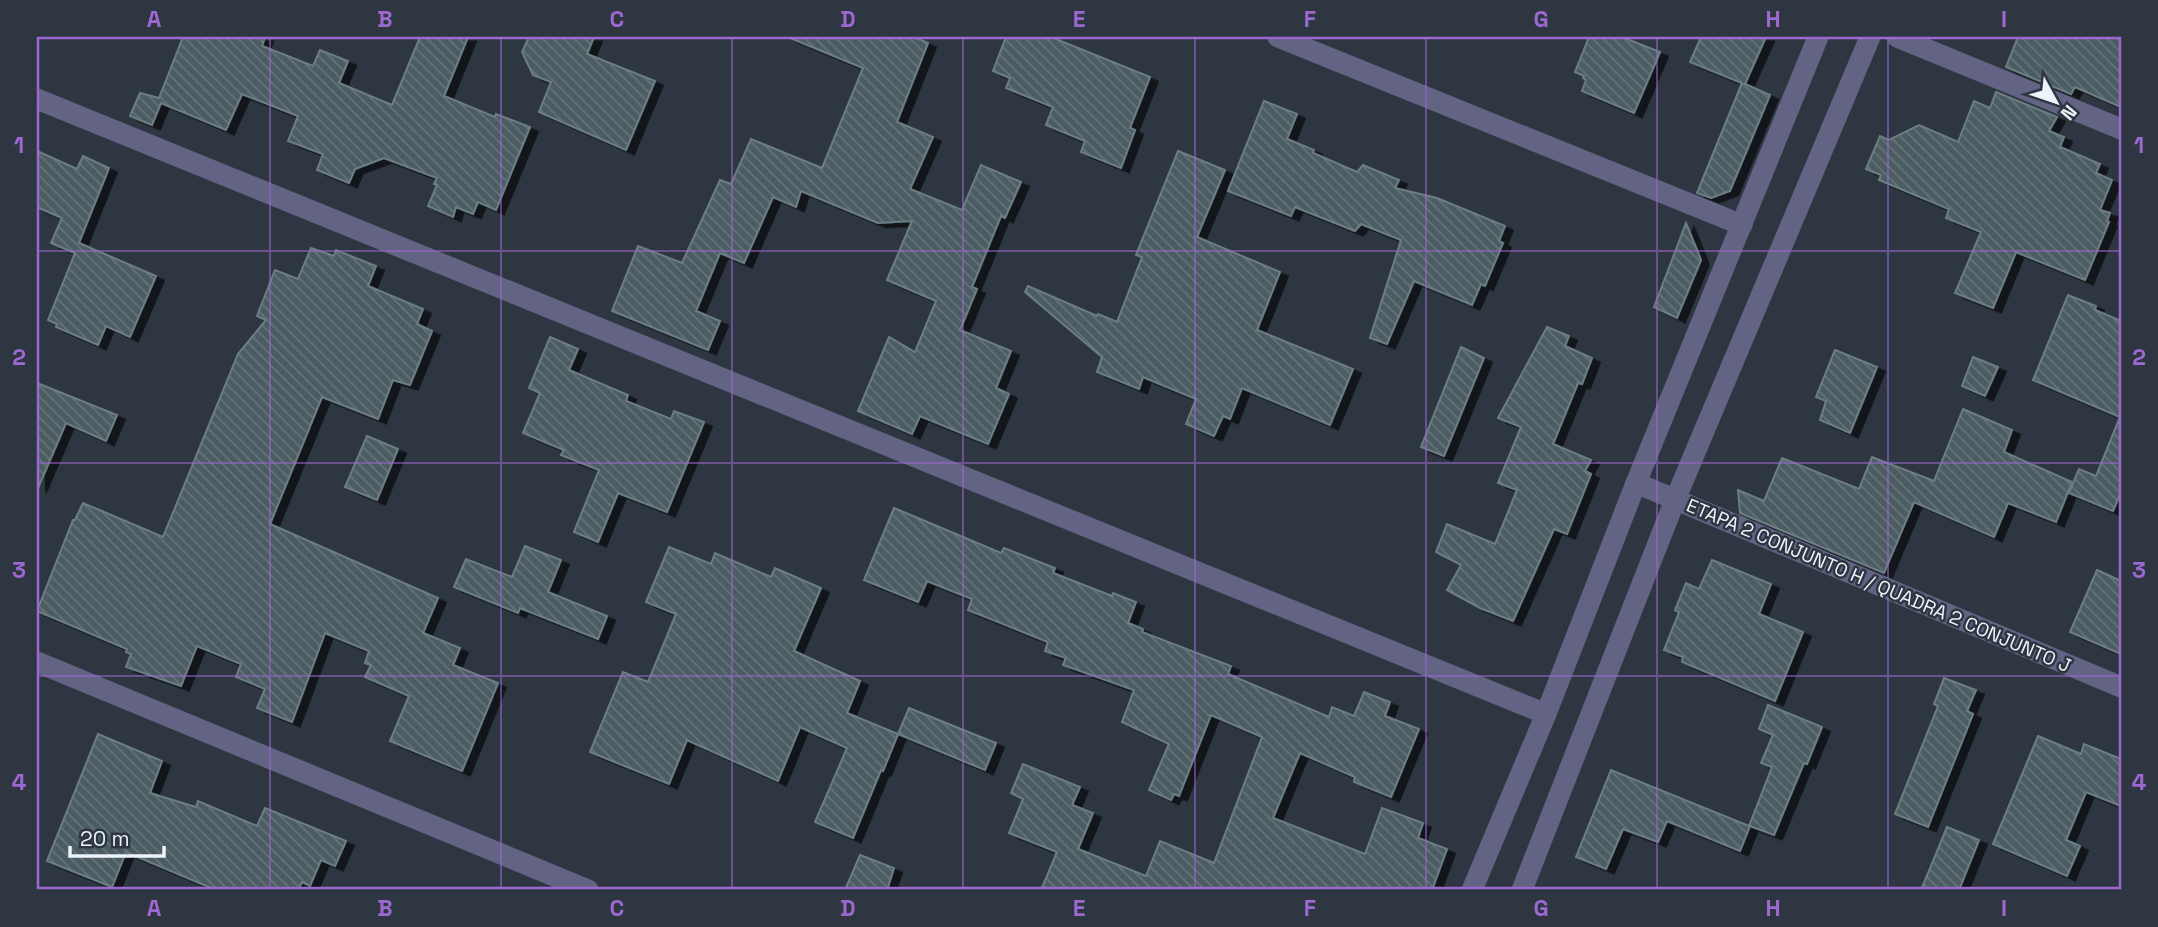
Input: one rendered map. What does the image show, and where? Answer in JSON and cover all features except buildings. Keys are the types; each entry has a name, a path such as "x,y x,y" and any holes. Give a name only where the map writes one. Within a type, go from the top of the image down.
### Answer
{"street":[{"path":"1278,37 1742,225"},
{"path":"1472,890 1546,714 1636,483 1818,37"},
{"path":"1522,890 1675,500 1870,37"},
{"path":"1897,37 2121,129"},
{"path":"37,99 1546,714"},
{"name":"ETAPA 2 CONJUNTO H / QUADRA 2 CONJUNTO J","path":"1636,483 2121,687"},
{"path":"37,662 588,890"}]}
